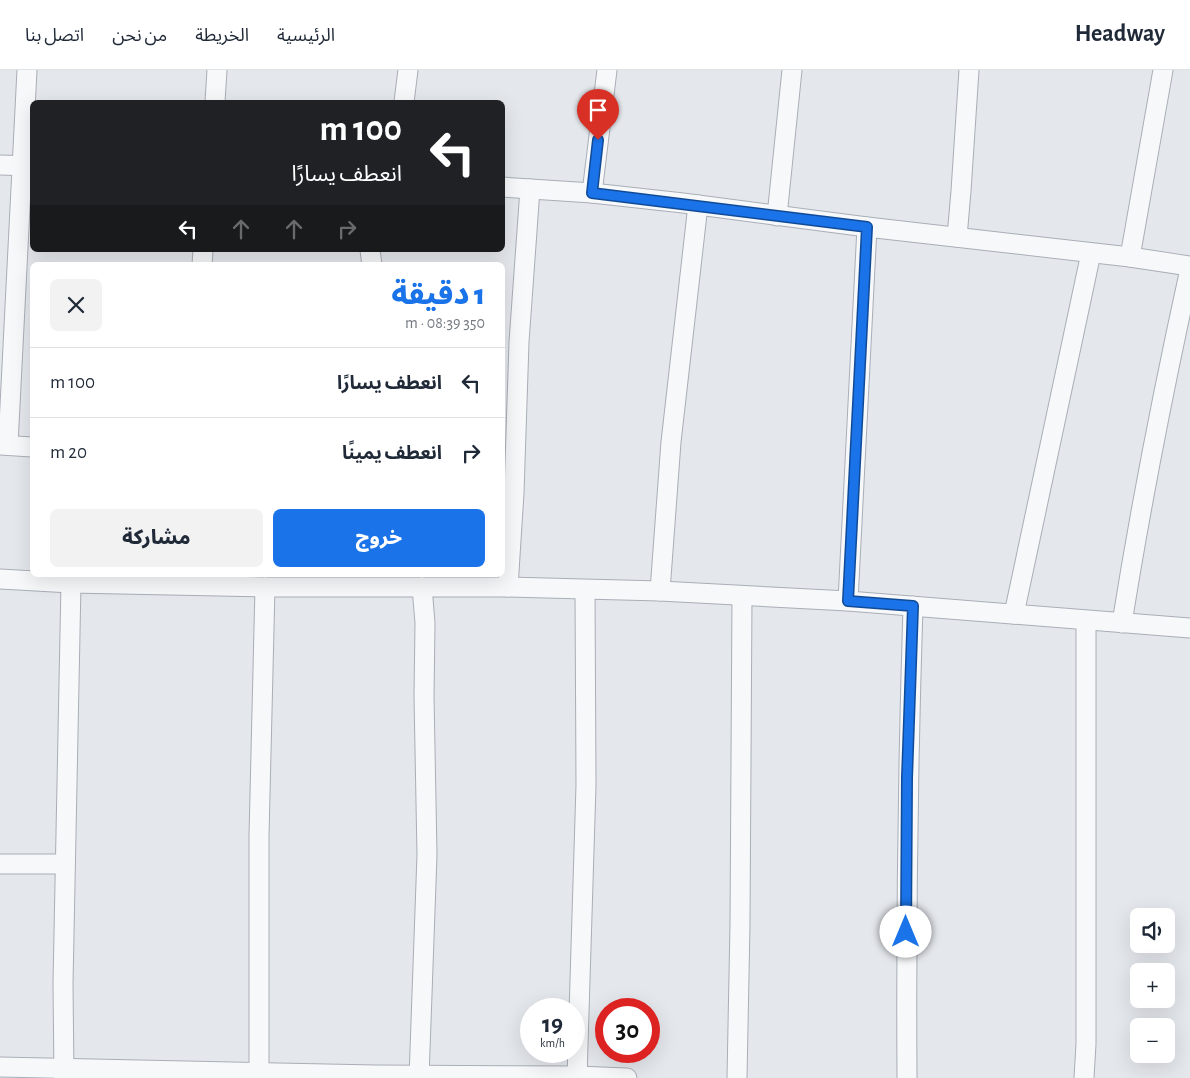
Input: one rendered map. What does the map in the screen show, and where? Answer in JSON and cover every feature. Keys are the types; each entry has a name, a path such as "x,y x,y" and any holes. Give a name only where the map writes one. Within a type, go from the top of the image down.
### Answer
{"street":[{"path":"27,70 27,165 4,445 30,447"},
{"path":"215,100 217,70"},
{"path":"404,100 408,70"},
{"path":"592,193 607,70"},
{"path":"777,216 792,70"},
{"path":"957,237 962,191 969,70"},
{"path":"1130,257 1162,70"},
{"path":"0,165 27,165"},
{"path":"505,187 592,193 698,205 867,227 1130,257 1190,268 1141,508 1122,623"},
{"path":"508,587 514,493 519,342 530,189"},
{"path":"660,591 671,442 698,205"},
{"path":"848,601 867,227"},
{"path":"1014,614 1091,253"},
{"path":"0,579 71,583 186,580 265,587 350,581 422,587 660,591 848,601 1190,628"},
{"path":"64,1073 65,864 71,583"},
{"path":"259,1075 259,836 265,587"},
{"path":"419,1077 426,855 425,623 422,587"},
{"path":"577,1077 586,785 587,650 585,590"},
{"path":"737,1078 742,596"},
{"path":"907,1078 907,778 913,606"},
{"path":"1084,1078 1086,1044 1087,826 1086,621"},
{"path":"0,864 65,864"},
{"path":"0,1067 64,1073 627,1078"}],"route":[{"path":"598,140 592,193 867,227 848,601 913,606 907,778 906,932"}]}
